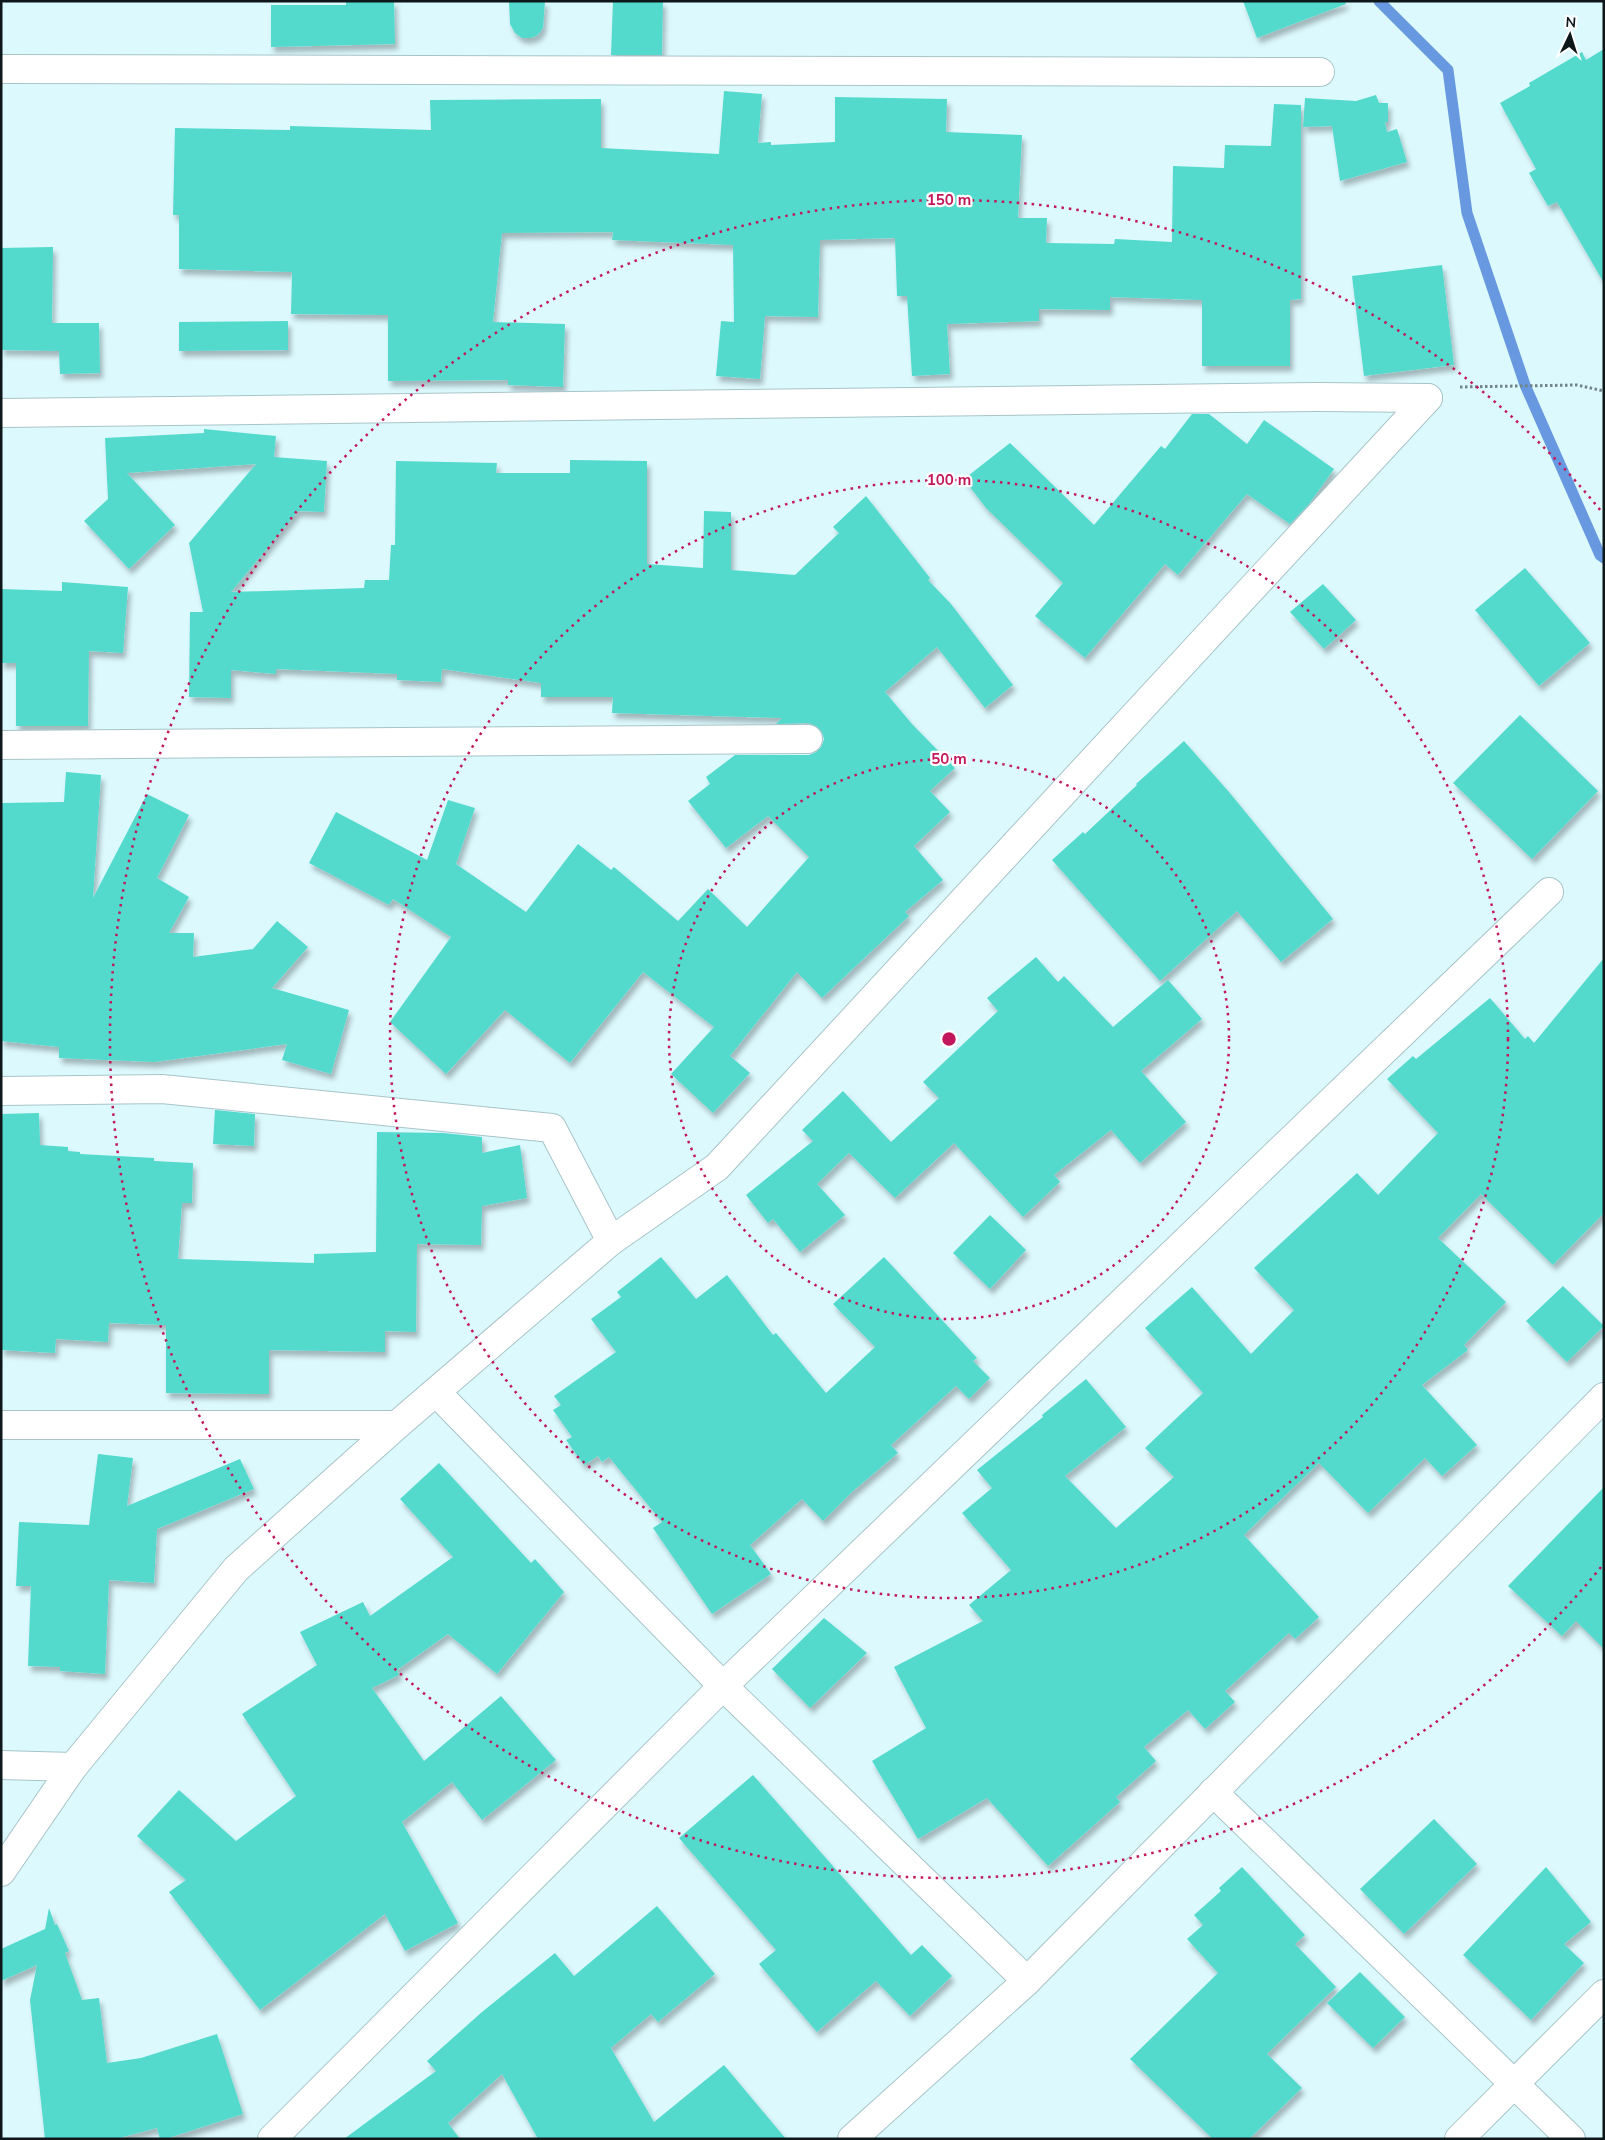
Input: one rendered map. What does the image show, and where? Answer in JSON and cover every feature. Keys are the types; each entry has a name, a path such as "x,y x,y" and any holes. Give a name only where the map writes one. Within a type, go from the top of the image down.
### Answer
{"street":[{"path":"1,69 1320,72"},
{"path":"1,413 1317,397 1428,398"},
{"path":"1,1872 73,1767 236,1569 397,1425 611,1241 718,1167 1428,398"},
{"path":"1,745 808,739"},
{"path":"272,2139 723,1686 1549,892"},
{"path":"1,1091 162,1089 552,1128 611,1241"},
{"path":"436,1392 723,1686 1027,1981"},
{"path":"852,2139 1027,1981 1604,1397"},
{"path":"1,1425 397,1425"},
{"path":"1,1765 73,1767"},
{"path":"1213,1792 1571,2139"},
{"path":"1459,2139 1604,1994"}],"path":[{"path":"1428,398 1461,386 1577,385 1604,391"}],"building":[{"path":"394,1 395,44 271,47 271,5 346,5 346,2"},
{"path":"509,1 545,1 543,28 538,35 531,38 522,38 515,33 510,24"},
{"path":"613,1 663,1 662,55 611,55"},
{"path":"1243,1 1345,1 1346,4 1257,38"},
{"path":"1604,49 1604,283 1557,202 1548,206 1529,173 1536,169 1500,103 1530,86 1529,83 1582,52 1586,60"},
{"path":"724,91 762,94 758,143 771,142 771,145 835,142 835,97 947,99 946,132 1022,135 1018,218 1047,218 1046,243 1114,244 1115,239 1172,242 1173,166 1224,168 1225,145 1271,146 1274,104 1301,105 1301,299 1290,300 1290,366 1202,366 1202,300 1110,297 1110,310 1039,309 1039,321 947,324 950,374 912,376 907,296 897,296 895,238 820,240 818,317 765,316 760,379 716,376 721,321 734,322 733,245 612,240 613,232 502,233 493,322 565,324 563,387 508,385 508,380 388,381 388,315 291,314 292,272 179,269 179,215 173,215 175,128 290,130 290,126 431,130 430,100 601,99 601,148 719,154"},
{"path":"1376,95 1379,103 1388,103 1388,122 1385,122 1387,132 1397,129 1407,162 1340,181 1332,126 1303,127 1305,98 1356,101"},
{"path":"53,247 52,323 99,323 100,373 60,374 59,351 1,350 1,248"},
{"path":"1442,265 1454,365 1364,376 1352,276"},
{"path":"288,321 288,350 179,351 179,322"},
{"path":"1192,414 1209,414 1247,444 1264,420 1334,469 1309,504 1290,524 1247,494 1178,575 1165,564 1085,658 1035,616 1063,583 986,508 964,479 1010,443 1094,525 1161,446 1165,449"},
{"path":"204,429 276,436 274,457 327,461 324,512 298,511 231,592 364,588 365,580 389,580 391,545 395,545 396,461 497,463 496,473 570,473 570,460 647,461 647,564 703,568 704,511 731,512 731,570 795,575 839,533 833,527 866,496 930,578 928,580 951,604 1013,685 985,708 937,647 885,692 912,724 955,768 930,791 950,812 914,846 943,880 905,912 909,916 822,998 797,972 730,1056 750,1073 713,1113 671,1074 714,1027 643,972 570,1063 505,1010 446,1074 390,1022 451,937 393,899 389,905 309,863 336,812 427,860 448,800 475,808 456,864 526,912 578,844 611,870 614,867 678,921 708,889 747,927 809,857 768,816 726,848 688,801 710,784 706,777 735,755 809,755 821,747 824,739 822,732 816,726 808,723 776,724 782,718 612,713 613,697 541,697 541,683 442,669 441,682 397,680 397,674 276,669 276,674 231,670 231,698 189,697 190,612 203,612 189,543 256,464 127,473 175,525 129,569 84,521 108,499 105,438 204,433"},
{"path":"1525,568 1590,643 1539,686 1475,610"},
{"path":"62,582 128,587 123,653 89,651 88,726 16,726 16,663 1,663 1,589 62,591"},
{"path":"1323,584 1356,620 1324,649 1290,612"},
{"path":"1520,715 1598,791 1532,859 1453,783"},
{"path":"1184,741 1229,792 1333,919 1281,962 1237,911 1160,981 1052,860 1083,832 1085,834 1136,784"},
{"path":"66,772 101,775 93,898 147,794 189,815 157,878 189,897 169,933 194,933 193,957 253,949 277,921 308,947 272,988 349,1010 331,1074 282,1060 287,1044 154,1062 59,1058 59,1047 1,1041 1,803 64,802"},
{"path":"1036,957 1058,982 1064,976 1113,1027 1168,980 1202,1019 1141,1071 1186,1122 1140,1163 1111,1130 1054,1175 1060,1182 1023,1217 954,1143 895,1198 849,1153 817,1184 845,1215 800,1252 773,1219 768,1223 746,1195 813,1141 802,1130 843,1091 891,1142 939,1098 923,1082 998,1011 987,998"},
{"path":"1604,958 1604,1213 1553,1265 1481,1194 1438,1238 1506,1302 1464,1345 1468,1350 1422,1385 1477,1445 1442,1476 1425,1458 1368,1513 1319,1463 1244,1535 1319,1617 1295,1639 1289,1633 1225,1691 1235,1702 1205,1729 1188,1710 1144,1747 1156,1761 1116,1797 1120,1802 1048,1866 987,1798 918,1839 872,1761 926,1728 894,1667 983,1621 969,1605 1011,1570 962,1513 992,1488 977,1470 1043,1417 1042,1415 1086,1379 1126,1427 1065,1476 1116,1528 1174,1477 1145,1448 1203,1393 1145,1328 1192,1287 1251,1354 1294,1310 1254,1268 1357,1173 1378,1195 1438,1133 1387,1079 1413,1056 1416,1059 1490,998 1525,1039 1528,1036 1534,1043"},
{"path":"215,1110 255,1114 254,1146 213,1144"},
{"path":"39,1113 40,1145 68,1147 68,1151 80,1152 80,1154 154,1158 154,1161 193,1163 192,1203 182,1203 178,1259 314,1263 314,1254 376,1252 377,1132 443,1133 482,1137 482,1153 520,1145 527,1198 482,1206 481,1245 417,1244 416,1332 385,1331 385,1352 269,1350 269,1394 166,1393 166,1325 109,1323 108,1342 56,1339 55,1353 1,1350 1,1114"},
{"path":"990,1215 1026,1250 990,1289 953,1253"},
{"path":"661,1257 696,1299 727,1275 773,1335 776,1333 826,1393 875,1347 833,1304 884,1257 977,1358 973,1361 990,1378 969,1399 956,1386 891,1445 898,1453 853,1491 823,1521 802,1499 750,1545 771,1574 712,1614 653,1528 662,1522 609,1457 602,1462 598,1456 584,1465 566,1440 572,1437 553,1410 561,1405 554,1396 616,1352 591,1319 621,1297 617,1292"},
{"path":"1563,1286 1604,1326 1567,1362 1526,1321"},
{"path":"98,1454 133,1458 127,1506 240,1459 254,1489 157,1529 154,1583 109,1580 105,1674 60,1671 60,1667 28,1666 31,1586 16,1586 19,1522 89,1525"},
{"path":"439,1463 531,1563 535,1559 564,1592 497,1674 448,1634 397,1670 399,1675 372,1688 424,1761 501,1696 556,1760 482,1820 452,1782 402,1822 458,1923 405,1951 385,1914 260,2010 169,1892 186,1880 137,1836 179,1790 236,1841 296,1796 242,1714 317,1665 300,1632 363,1602 370,1616 453,1557 400,1499"},
{"path":"1604,1487 1604,1649 1576,1621 1562,1636 1508,1586"},
{"path":"824,1618 867,1653 810,1708 772,1669"},
{"path":"753,1775 911,1955 922,1945 952,1976 910,2016 876,1981 817,2032 759,1964 776,1950 679,1838"},
{"path":"1434,1819 1477,1864 1404,1934 1360,1889"},
{"path":"1242,1867 1305,1935 1295,1944 1336,1987 1267,2054 1302,2088 1249,2139 1213,2139 1130,2059 1218,1973 1187,1939 1203,1925 1194,1915 1221,1891 1219,1888"},
{"path":"1546,1867 1591,1922 1564,1944 1584,1963 1531,2020 1463,1955"},
{"path":"657,1906 715,1974 658,2022 651,2014 611,2048 654,2122 724,2065 786,2139 538,2139 502,2074 448,2123 460,2139 344,2139 436,2071 427,2061 482,2012 555,1953 574,1976"},
{"path":"49,1908 55,1925 57,1924 69,1951 65,1953 82,2000 99,1998 107,2063 141,2058 217,2034 243,2114 165,2139 160,2139 157,2128 115,2139 45,2139 30,2000 37,1965 1,1981 1,1949 45,1929"},
{"path":"1360,1972 1405,2017 1373,2048 1327,2003"}],"waterway":[{"path":"1379,1 1448,70 1467,213 1525,385 1600,555 1604,558"}]}
